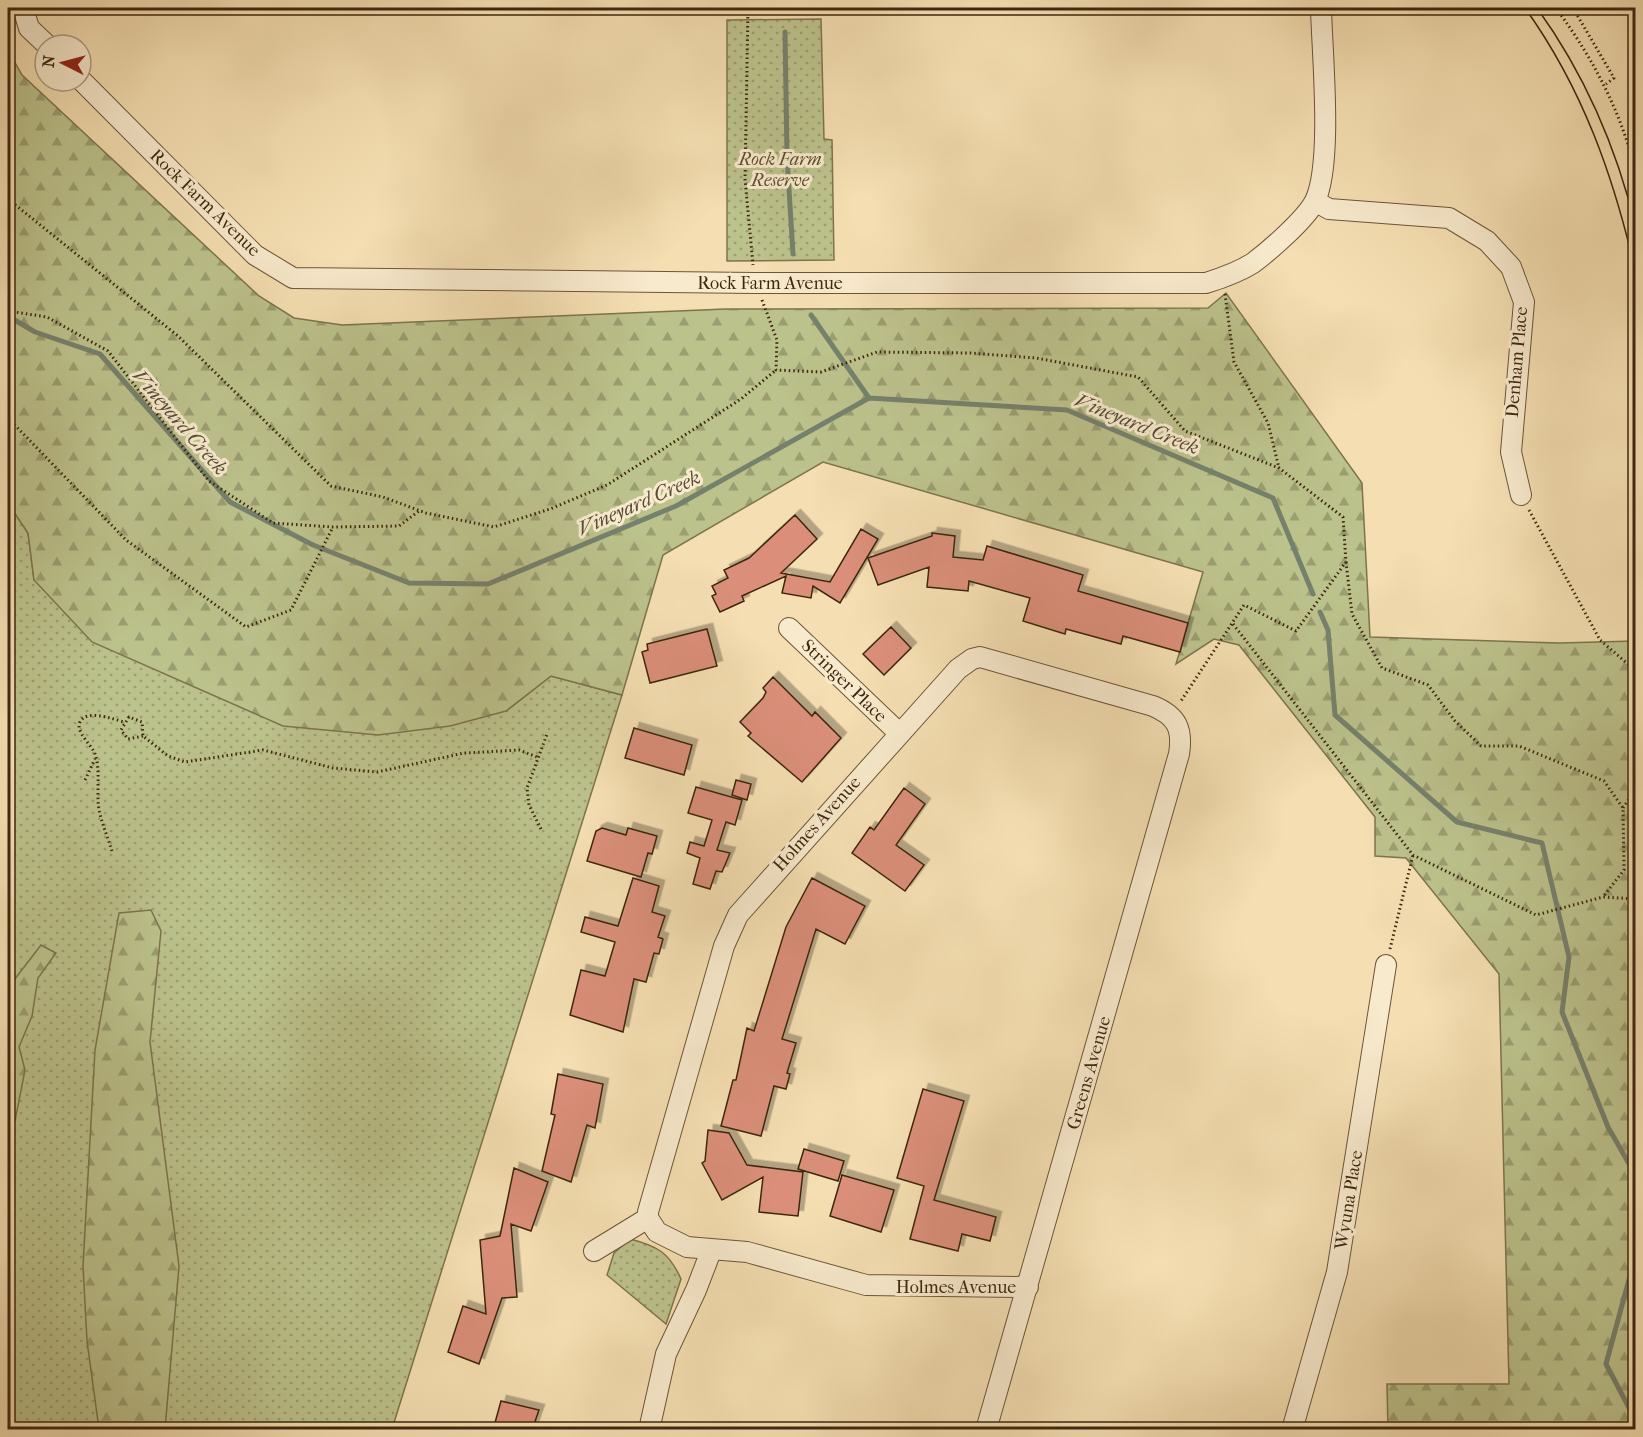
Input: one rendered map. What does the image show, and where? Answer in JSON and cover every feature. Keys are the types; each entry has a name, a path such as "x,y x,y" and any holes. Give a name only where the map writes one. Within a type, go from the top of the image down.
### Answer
{"street":[{"path":"22,8 29,27 35,33"},
{"path":"1315,201 1324,139 1321,8"},
{"name":"Rock Farm Avenue","path":"93,92 255,255 293,278 755,283 1206,283 1223,278 1253,262 1315,201"},
{"name":"Denham Place","path":"1315,201 1329,209 1449,218 1487,241 1511,267 1524,302 1511,452 1521,495"},
{"name":"Stringer Place","path":"789,628 899,733"},
{"name":"Holmes Avenue","path":"1028,1287 866,1285 747,1252 711,1251 687,1246 657,1232 648,1218 652,1194 730,930 749,900 964,663 980,657 1153,706 1177,709"},
{"name":"Greens Avenue","path":"986,1430 1179,754 1180,732 1177,709"},
{"name":"Wyuna Place","path":"1292,1430 1337,1272 1386,965"},
{"path":"594,1251 648,1218"},
{"path":"649,1430 666,1354 696,1290 711,1251"}],"path":[{"path":"748,8 745,179 755,283 777,340 776,370"},
{"path":"1556,8 1606,84 1626,137 1635,171"},
{"path":"1573,8 1614,78 1606,84"},
{"path":"8,199 15,207 95,267 178,336 331,486 383,497 419,510 494,527 550,509 607,485 741,399 776,370 821,372 877,351 970,353 1036,358 1138,377 1185,431 1279,468 1343,517 1352,614 1382,668 1428,685 1455,721 1481,746 1519,746 1604,781 1623,808"},
{"path":"8,212 15,207"},
{"path":"1223,278 1234,362 1268,423 1279,468"},
{"path":"8,311 47,317 108,351 209,481 273,524 333,527 399,526 419,510"},
{"path":"8,418 126,540 246,627 291,610 333,527"},
{"path":"1521,495 1600,640 1635,670"},
{"path":"1177,709 1244,605 1296,632 1346,562"},
{"path":"1232,623 1413,855 1536,915 1603,897 1635,899"},
{"path":"112,851 99,810 96,758 92,746 80,733 81,720 88,716 124,722"},
{"path":"143,736 128,739 121,730 124,722 129,717 136,718 142,722 143,736 168,756 185,762 263,750 333,768 376,772 464,753 519,750 537,757"},
{"path":"541,829 526,796 537,757 547,734"},
{"path":"85,780 96,758"},
{"path":"1603,897 1624,870 1623,808 1635,788"},
{"path":"1386,965 1413,855"}],"green space":[{"name":"Rock Farm Reserve","path":"821,19 824,139 832,140 834,260 727,261 727,20"},
{"path":"8,50 22,75 33,85 33,93 41,93 259,296 294,318 342,325 726,309 1208,308 1226,293 1362,483 1370,637 1559,643 1635,641 1635,1429 1388,1429 1387,1384 1509,1384 1499,974 1406,858 1375,856 1375,817 1239,645 1214,639 1176,664 1203,572 823,462 663,555 622,695 551,676 506,711 450,726 378,735 283,726 92,642 34,580 28,533 8,503"},
{"path":"8,503 28,533 34,580 506,711 551,676 622,695 392,1429 8,1429"},
{"path":"151,910 161,931 150,1042 179,1266 165,1429 99,1429 87,1341 83,1266 95,1050 119,913"},
{"path":"41,945 56,953 38,978 32,1016 19,1047 25,1070 15,1121 8,1128 8,988"},
{"path":"630,1239 648,1244 667,1256 681,1279 666,1324 607,1275 614,1253"}],"building":[{"path":"795,515 817,539 781,573 830,582 861,529 878,539 840,603 813,586 811,598 782,593 786,576 742,596 744,601 720,612 712,596 716,594 712,586 728,578 724,570 749,558"},
{"path":"932,533 955,536 953,557 983,560 987,546 1083,575 1078,591 1188,623 1180,652 1123,636 1121,644 1066,629 1065,634 1023,621 1030,598 969,581 968,591 927,587 929,567 878,585 868,558 932,536"},
{"path":"891,627 911,648 884,675 863,654"},
{"path":"707,629 717,666 650,683 642,652 648,650 647,644"},
{"path":"773,677 812,716 815,712 841,738 802,782 748,736 751,733 740,722 763,698 766,692 763,688"},
{"path":"634,728 692,745 684,775 625,758"},
{"path":"736,780 751,784 747,800 732,795"},
{"path":"696,787 742,800 735,825 726,822 717,850 730,853 722,872 716,871 710,889 693,884 700,858 687,853 690,842 704,846 712,820 688,813"},
{"path":"904,788 925,804 896,845 924,865 905,891 852,853 870,827 874,830"},
{"path":"602,828 626,835 628,828 657,836 652,854 648,853 641,877 587,861 596,831"},
{"path":"633,878 659,886 652,912 665,916 658,937 663,939 659,954 654,953 646,982 634,979 623,1032 570,1015 581,970 605,976 615,942 581,932 585,917 618,926"},
{"path":"812,878 865,906 845,944 816,929 782,1039 796,1043 787,1073 790,1074 786,1089 774,1086 761,1136 721,1126 733,1080 736,1080 747,1028 754,1031 786,927"},
{"path":"558,1074 603,1084 595,1128 587,1125 571,1182 542,1171 555,1115 551,1114"},
{"path":"923,1089 964,1101 934,1200 996,1217 990,1241 962,1234 958,1251 910,1239 924,1186 897,1178"},
{"path":"708,1130 729,1133 747,1165 803,1172 798,1216 759,1212 763,1177 722,1200 702,1163 705,1161"},
{"path":"804,1149 844,1161 838,1181 798,1169"},
{"path":"514,1168 548,1182 531,1231 511,1224 517,1297 502,1298 479,1364 448,1352 463,1306 486,1314 480,1240 500,1236"},
{"path":"842,1175 894,1190 881,1232 830,1216"},
{"path":"501,1401 539,1410 532,1430 493,1430"}],"waterway":[{"path":"785,32 787,157 793,254"},
{"path":"811,315 869,398"},
{"name":"Vineyard Creek","path":"8,316 35,332 100,354 230,502 313,545 409,583 488,584 676,506 869,398 1067,410 1273,498 1313,594"},
{"name":"Vineyard Creek","path":"1320,612 1328,630 1335,715 1457,822 1542,843 1569,957 1562,1012 1608,1127 1636,1176"},
{"name":"Vineyard Creek","path":"1636,1254 1606,1364 1636,1421"}],"tram line":[{"path":"1525,8 1564,70 1594,135 1618,203 1636,274"},
{"path":"1537,8 1570,59 1597,113 1619,169 1636,228"}]}
